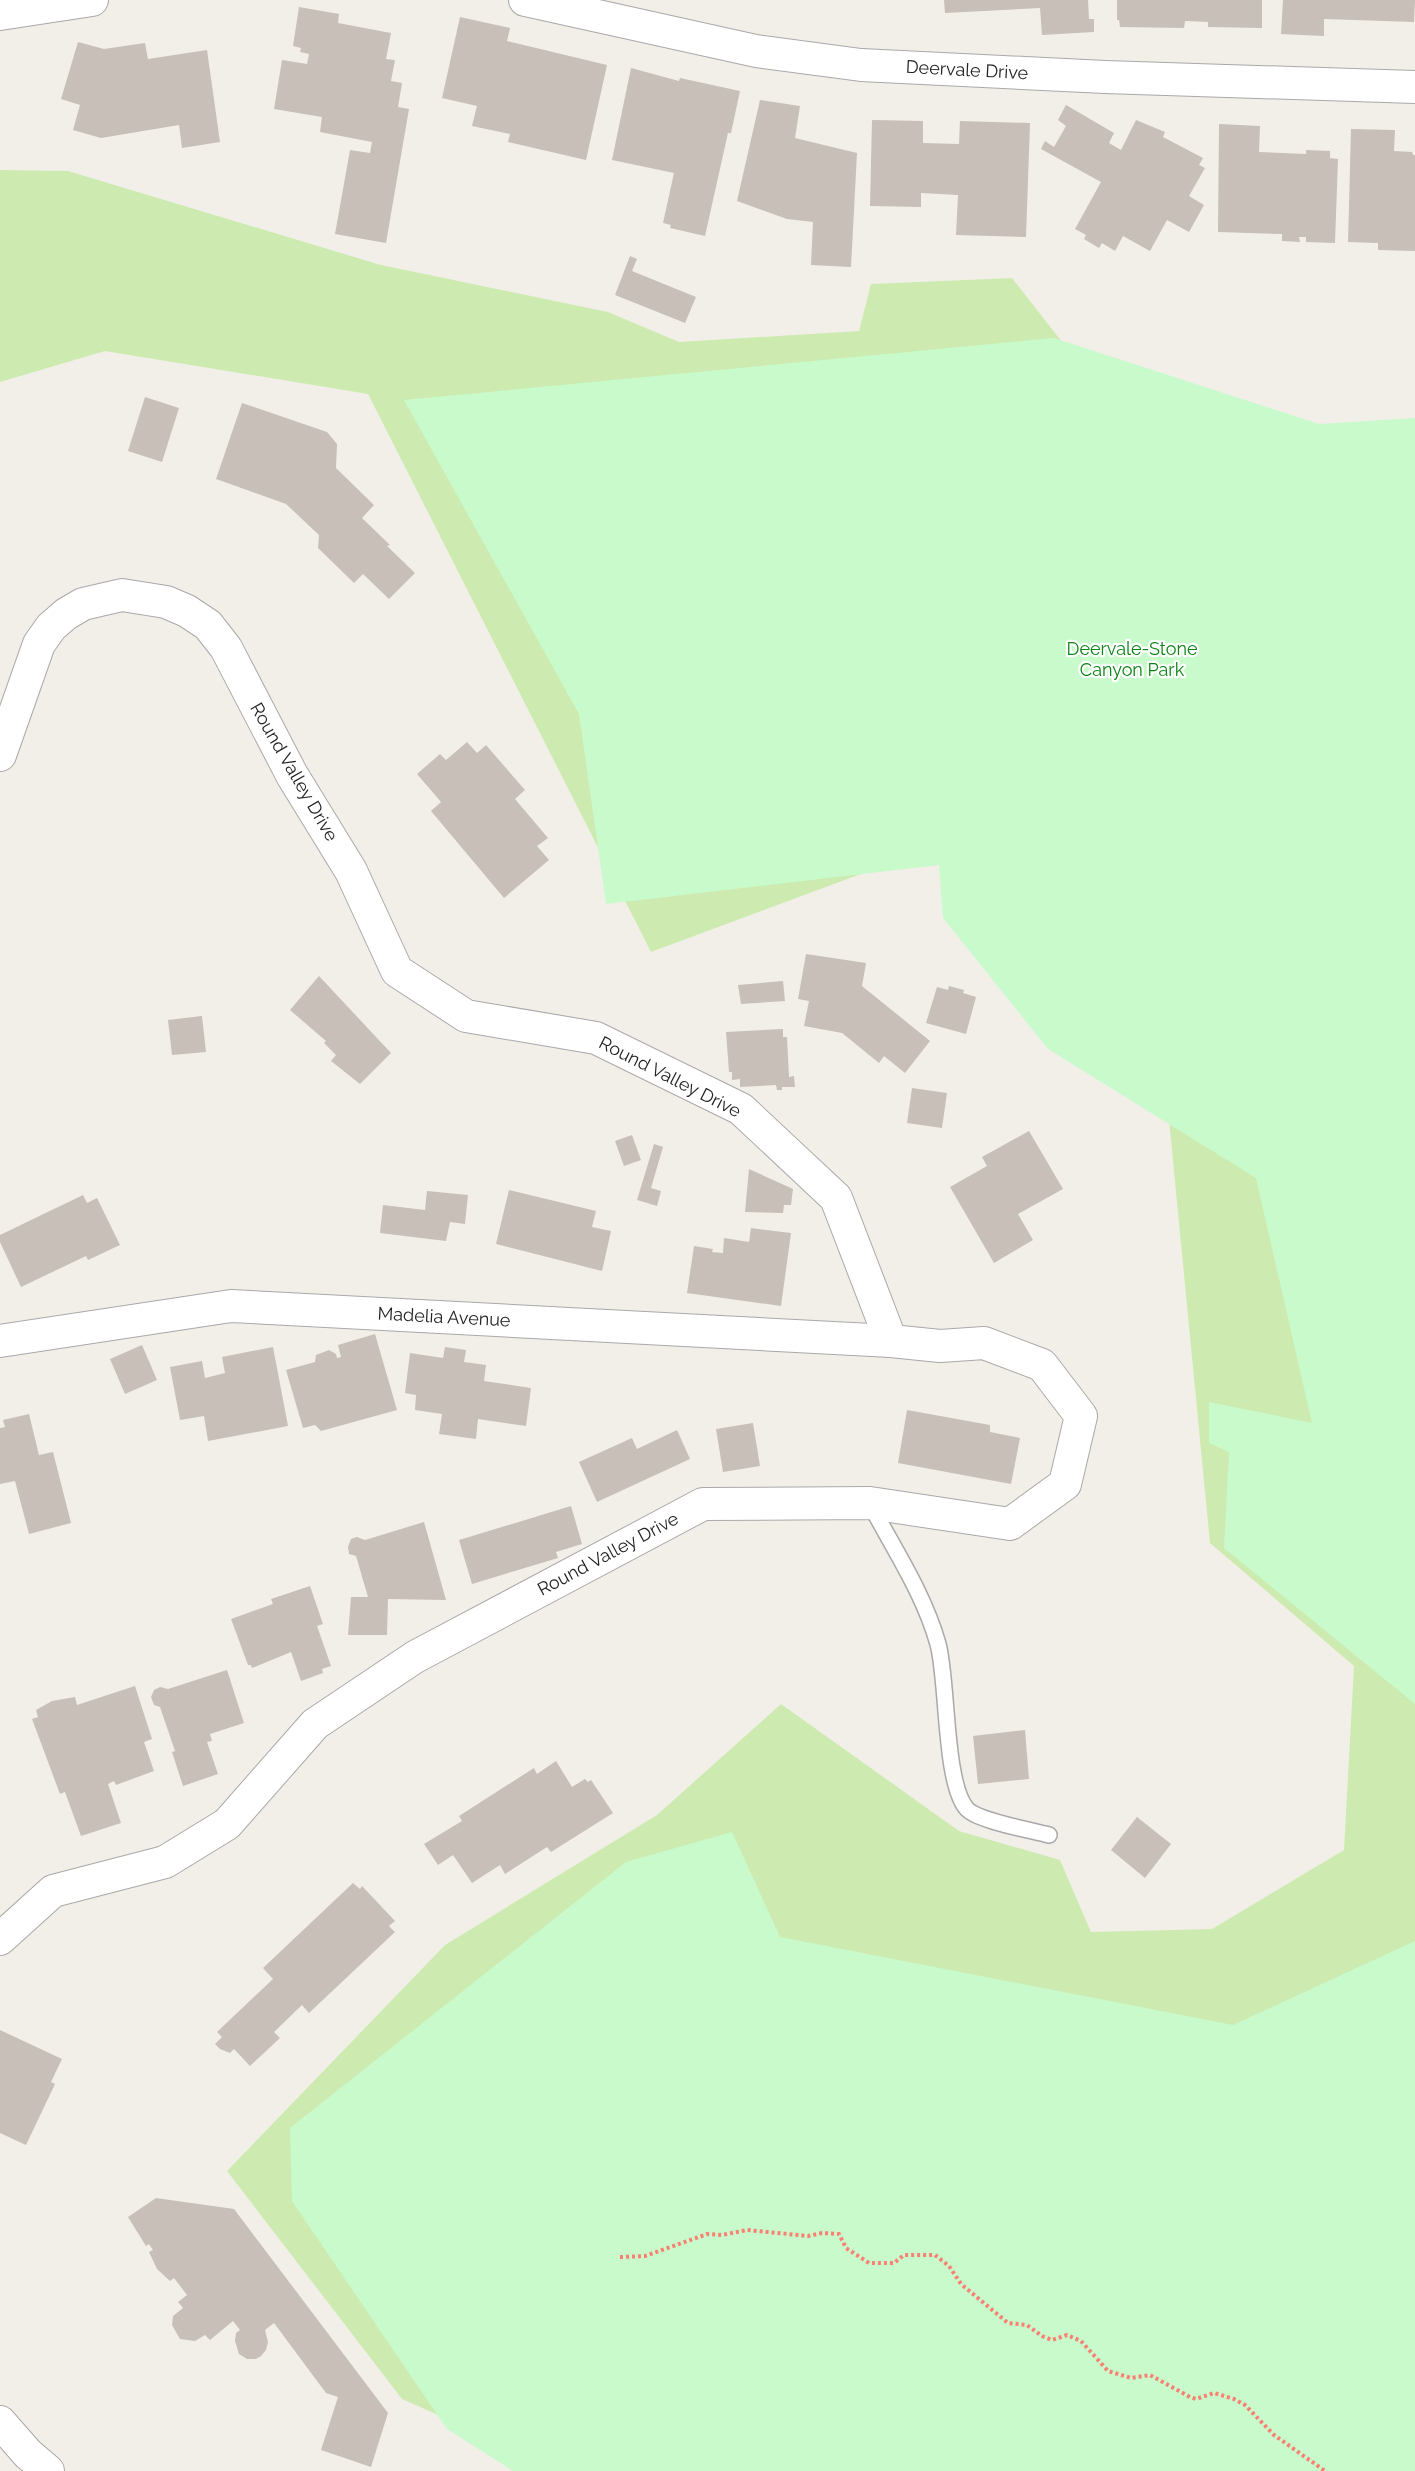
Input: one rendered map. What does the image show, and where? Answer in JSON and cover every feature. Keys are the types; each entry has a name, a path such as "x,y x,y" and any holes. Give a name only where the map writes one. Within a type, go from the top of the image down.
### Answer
{"street":[{"path":"0,14 92,0"},
{"name":"Deervale Drive","path":"525,0 756,51 861,66 1415,87"},
{"name":"Round Valley Drive","path":"0,755 39,644 51,627 66,614 83,604 122,595 166,602 187,611 208,625 226,648 292,775 351,872 397,970 466,1016 596,1038 741,1109 836,1198 891,1341 940,1346 984,1343 1042,1365 1081,1416 1065,1484 1010,1524 870,1503 704,1503 415,1657 315,1724 227,1824 165,1862 53,1891 0,1939"},
{"name":"Madelia Avenue","path":"0,1341 231,1306 891,1341"},
{"path":"0,2422 28,2454 48,2471"}],"lane":[{"path":"870,1503 924,1606 938,1645 951,1758 959,1795 967,1809 977,1816 1049,1835"}],"path":[{"path":"620,2257 645,2256 707,2234 722,2235 747,2230 808,2236 822,2233 839,2234 846,2248 868,2263 894,2263 904,2255 935,2254 949,2266 961,2284 1008,2323 1027,2325 1052,2340 1066,2335 1081,2341 1108,2370 1131,2378 1150,2375 1196,2399 1214,2393 1234,2399 1245,2405 1274,2435 1325,2471"}],"green space":[{"path":"0,170 68,171 381,265 608,312 679,342 859,331 871,284 1012,278 1080,365 1321,437 1415,431 1415,2471 548,2464 402,2399 227,2171 445,1945 657,1815 781,1704 959,1831 1060,1860 1091,1932 1212,1929 1344,1850 1354,1666 1210,1543 1165,1078 928,849 651,952 368,394 105,351 0,382"},
{"name":"Deervale-Stone Canyon Park","path":"1054,338 1319,424 1415,418 1415,1704 1224,1548 1229,1452 1209,1443 1209,1402 1312,1423 1256,1178 1048,1049 943,918 939,865 606,904 579,714 404,400"},
{"path":"732,1832 780,1937 1233,2025 1415,1941 1415,2471 513,2471 447,2429 292,2201 290,2128 626,1862"}],"building":[{"path":"944,0 1088,0 1089,19 1094,19 1094,32 1042,35 1040,8 945,13"},
{"path":"1117,0 1262,0 1262,28 1208,27 1208,22 1185,21 1184,28 1120,27 1119,20 1117,20"},
{"path":"1283,0 1415,0 1414,22 1324,19 1324,36 1281,34"},
{"path":"299,7 339,14 338,23 391,33 386,59 395,60 391,81 402,83 398,107 409,109 386,243 335,234 350,150 370,153 372,142 320,132 322,117 274,109 282,60 307,64 309,54 300,52 301,48 293,46"},
{"path":"460,17 510,28 507,41 607,65 586,160 508,142 510,134 472,126 477,106 442,98"},
{"path":"78,42 104,49 145,43 148,59 207,50 220,142 182,148 179,125 101,138 73,130 80,105 61,99"},
{"path":"631,68 679,81 680,78 740,91 731,133 728,133 705,236 670,228 671,225 663,223 674,173 612,160"},
{"path":"760,100 800,106 795,138 857,153 851,267 811,265 813,222 787,219 737,201"},
{"path":"1066,105 1114,133 1109,143 1121,150 1136,120 1165,132 1163,137 1203,158 1199,165 1205,168 1189,196 1204,205 1189,232 1167,220 1150,251 1123,236 1115,251 1102,243 1099,248 1084,239 1086,235 1075,229 1101,182 1041,149 1045,141 1054,147 1066,126 1058,120"},
{"path":"872,120 923,121 923,143 959,144 960,121 1030,123 1026,237 956,235 958,195 921,193 921,207 870,206"},
{"path":"1219,124 1260,126 1259,152 1306,154 1306,150 1330,151 1330,158 1338,159 1335,243 1306,242 1306,237 1299,237 1300,242 1282,241 1282,234 1218,232"},
{"path":"1351,129 1395,130 1394,151 1412,152 1415,155 1415,251 1378,250 1378,243 1348,242"},
{"path":"630,256 637,259 632,271 696,297 685,323 615,295"},
{"path":"145,397 179,408 162,462 128,451"},
{"path":"242,403 327,432 337,444 336,468 374,505 362,518 415,573 389,599 363,574 354,583 318,548 319,535 286,504 216,479"},
{"path":"467,742 477,753 486,745 525,790 515,799 548,838 537,846 549,860 504,898 431,811 441,802 417,774 440,754 446,760"},
{"path":"806,954 866,963 862,986 930,1041 905,1073 884,1056 879,1063 842,1033 804,1026 809,1001 798,999"},
{"path":"319,976 391,1053 360,1084 331,1061 336,1055 324,1043 326,1041 290,1010"},
{"path":"783,981 785,1001 741,1004 738,985"},
{"path":"949,986 964,990 963,993 976,997 966,1034 926,1023 937,987 948,990"},
{"path":"202,1016 206,1052 172,1055 168,1020"},
{"path":"783,1029 783,1037 787,1037 789,1077 794,1076 795,1087 782,1087 782,1090 777,1090 776,1085 740,1087 740,1079 732,1080 732,1072 729,1072 726,1032"},
{"path":"912,1088 947,1093 942,1128 907,1123"},
{"path":"1029,1131 1063,1189 1018,1214 1033,1240 994,1263 950,1187 987,1166 982,1157"},
{"path":"632,1135 641,1160 624,1166 615,1141"},
{"path":"654,1144 663,1147 651,1188 661,1191 657,1206 637,1200"},
{"path":"749,1169 793,1189 791,1205 784,1205 783,1213 745,1212"},
{"path":"509,1190 596,1211 592,1227 611,1231 602,1271 496,1244"},
{"path":"427,1191 468,1195 465,1224 450,1222 446,1241 380,1233 383,1205 425,1210"},
{"path":"83,1195 87,1203 97,1198 120,1245 88,1260 86,1256 21,1287 0,1242 0,1235"},
{"path":"751,1228 791,1233 781,1306 687,1293 694,1246 723,1253 724,1238 749,1242"},
{"path":"375,1334 397,1410 321,1431 315,1425 303,1428 286,1370 315,1362 316,1355 329,1350 336,1354 337,1358 341,1357 338,1345"},
{"path":"142,1345 157,1380 125,1394 110,1359"},
{"path":"273,1347 288,1426 208,1441 204,1416 180,1420 170,1367 202,1361 205,1378 225,1373 222,1357"},
{"path":"445,1347 466,1350 464,1362 486,1365 484,1381 531,1388 526,1426 478,1419 476,1439 439,1434 442,1414 415,1410 416,1395 405,1393 410,1353 443,1358"},
{"path":"907,1410 990,1425 990,1432 1020,1438 1011,1484 898,1463"},
{"path":"29,1414 39,1455 53,1452 71,1523 29,1534 15,1481 0,1484 0,1428 5,1427 3,1420"},
{"path":"753,1423 760,1466 723,1472 716,1429"},
{"path":"677,1430 690,1459 597,1502 579,1462 632,1438 637,1449"},
{"path":"571,1506 582,1544 556,1552 558,1558 472,1584 459,1540"},
{"path":"424,1522 446,1600 388,1599 387,1635 348,1635 351,1597 368,1597 356,1556 349,1554 348,1547 351,1539 357,1537 365,1540"},
{"path":"310,1586 323,1624 317,1626 331,1666 322,1669 323,1673 301,1681 291,1652 252,1668 248,1665 231,1619 273,1604 271,1599"},
{"path":"227,1670 244,1723 210,1734 212,1741 207,1742 218,1774 183,1786 172,1752 175,1751 160,1707 154,1705 151,1697 154,1690 160,1687 168,1689"},
{"path":"135,1686 152,1739 144,1742 154,1771 116,1785 114,1781 108,1784 121,1823 81,1836 65,1792 60,1794 32,1719 38,1717 36,1710 52,1701 75,1697 77,1705"},
{"path":"1025,1730 1029,1779 978,1784 973,1736"},
{"path":"556,1761 572,1787 585,1779 588,1782 591,1780 613,1813 551,1852 547,1847 505,1874 500,1865 472,1883 453,1855 438,1865 424,1844 462,1821 459,1816 534,1768 537,1774"},
{"path":"1137,1817 1171,1844 1145,1878 1111,1850"},
{"path":"353,1883 360,1889 362,1886 395,1921 389,1926 395,1932 309,2013 302,2005 274,2032 280,2038 250,2066 234,2049 230,2053 220,2049 215,2044 222,2037 217,2032 273,1979 263,1968"},
{"path":"0,2030 62,2059 51,2082 55,2084 26,2145 0,2133"},
{"path":"156,2198 234,2209 388,2413 371,2467 321,2450 338,2397 326,2393 274,2323 265,2330 268,2342 266,2350 256,2359 247,2359 239,2354 235,2341 236,2333 240,2330 233,2321 210,2340 205,2335 195,2341 180,2339 172,2325 173,2316 183,2308 178,2302 187,2295 174,2278 170,2281 157,2269 149,2252 153,2250 149,2244 146,2246 128,2217"}]}
